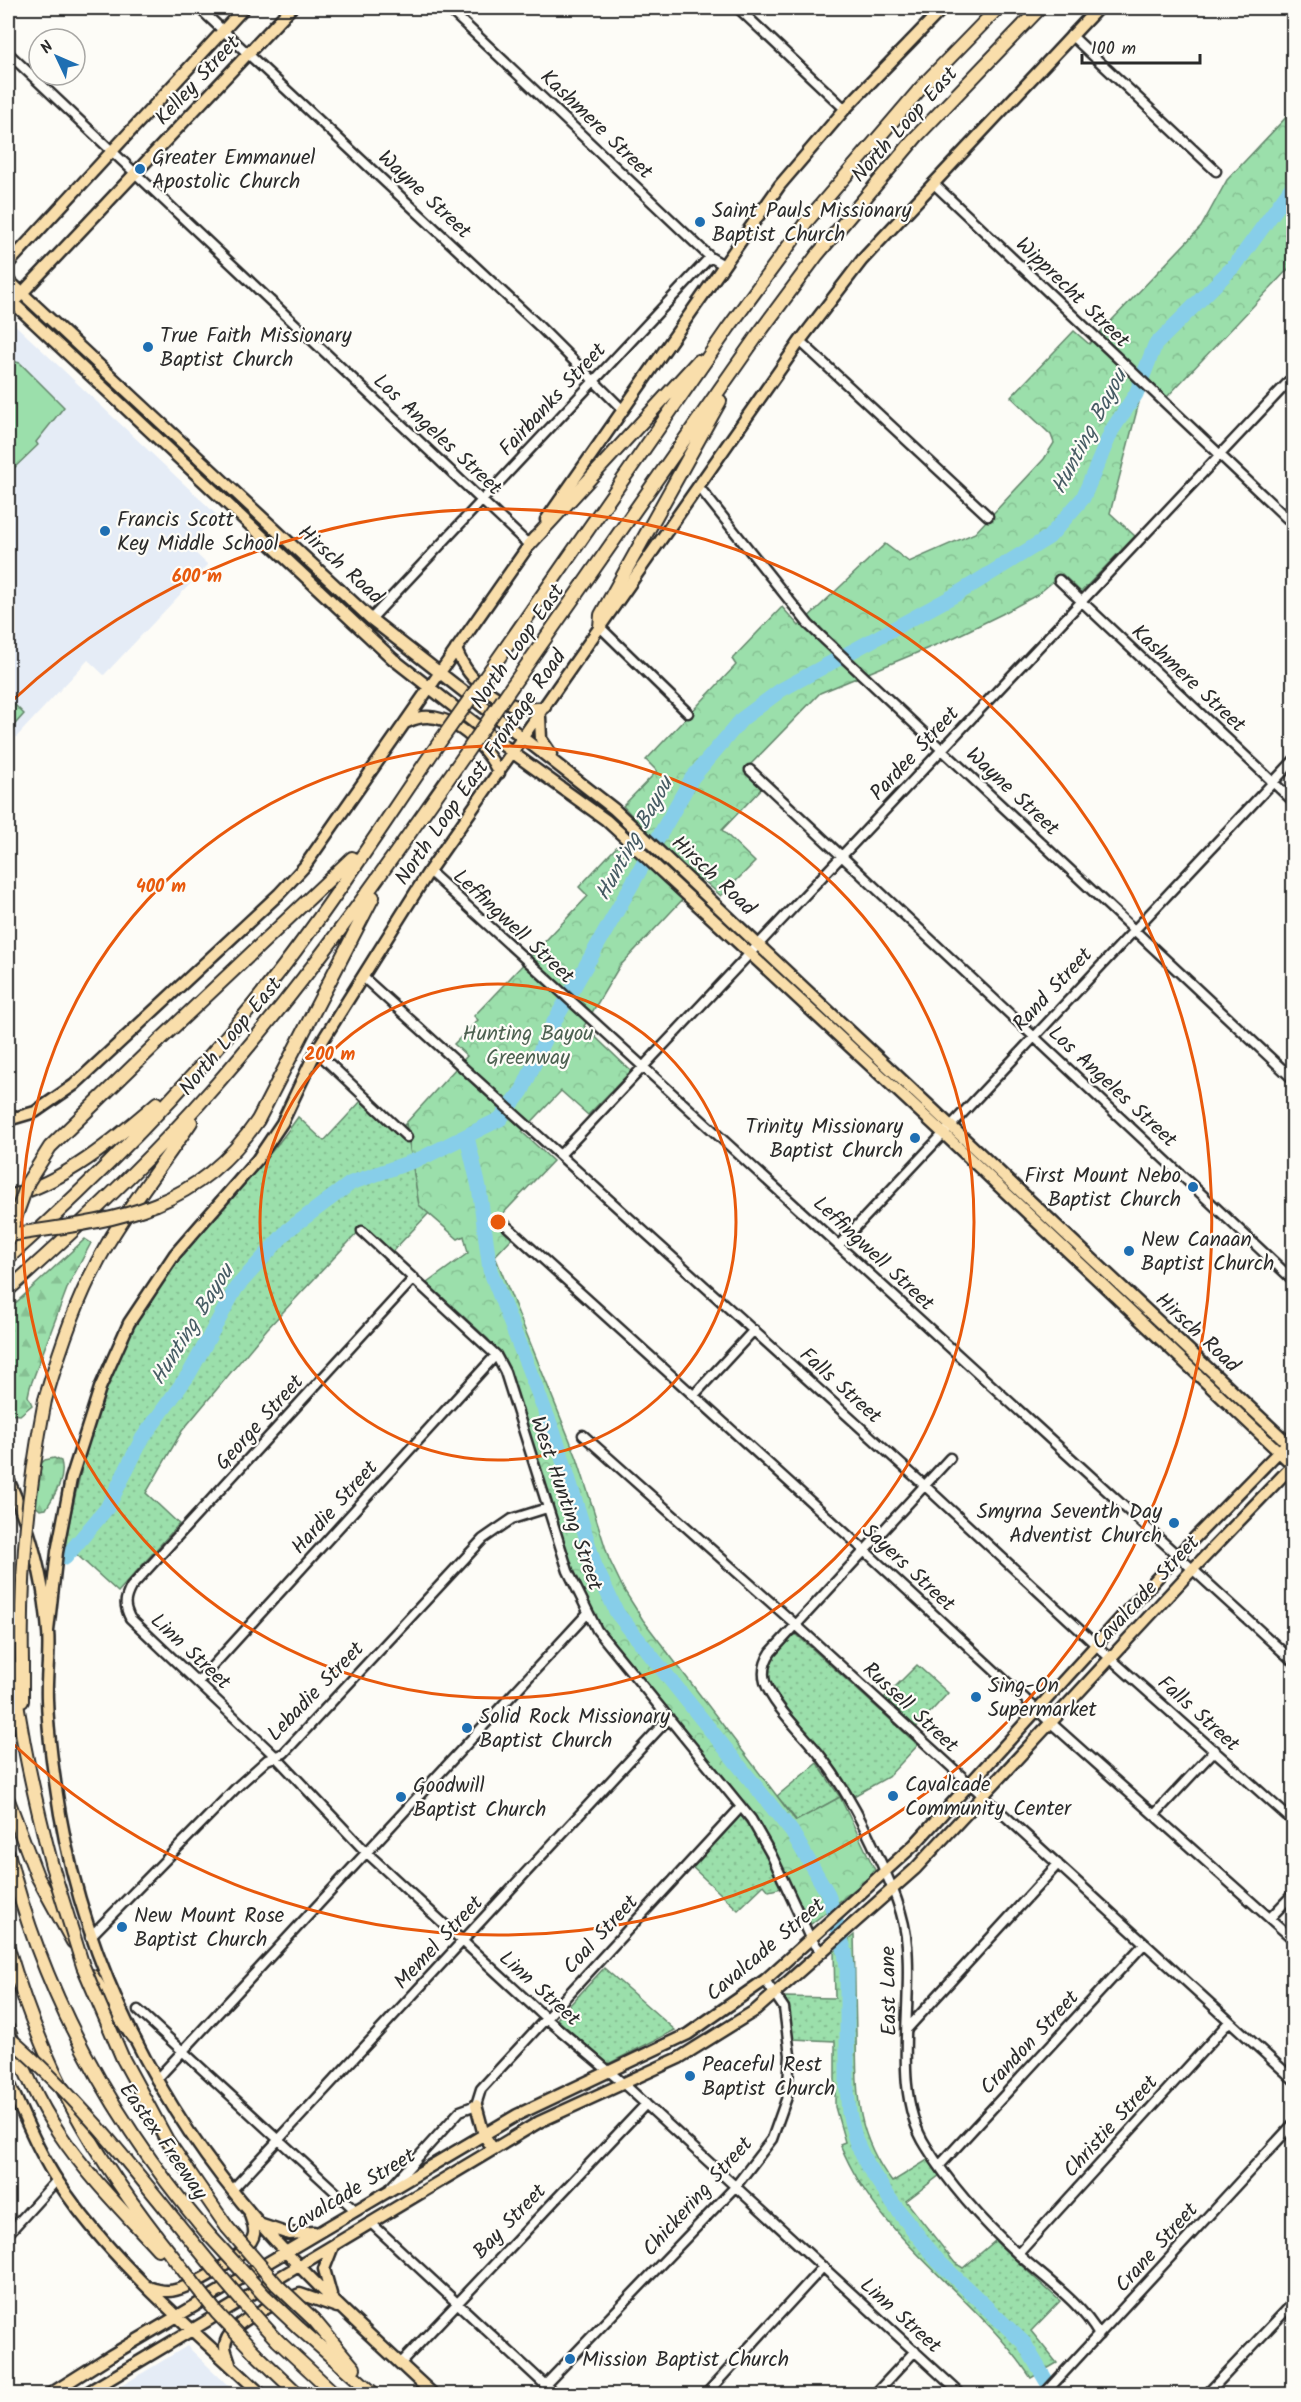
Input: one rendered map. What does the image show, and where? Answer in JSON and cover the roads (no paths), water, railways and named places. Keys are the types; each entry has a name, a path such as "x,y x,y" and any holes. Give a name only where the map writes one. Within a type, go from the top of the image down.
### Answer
{"highway":[{"name":"North Loop East","path":"8,1258 116,1157 205,1060 313,927 729,327 841,178 926,82 998,8"},
{"name":"North Loop East","path":"8,1290 119,1187 215,1086 319,959 402,845 757,336 817,255 884,172 1040,8"},
{"path":"1017,32 1047,8"},
{"path":"530,544 729,327"},
{"path":"600,627 601,615 757,336"},
{"path":"8,1236 28,1182 50,1147 160,1040 323,888 385,821"},
{"path":"8,1236 118,1217 171,1199 217,1168 240,1145 258,1120 340,958 402,845"},
{"path":"8,1197 48,1181 86,1158 136,1121 205,1060"},
{"path":"16,1663 27,1503 45,1400 59,1351 92,1272 109,1241 215,1086"},
{"path":"8,1620 16,1663 26,1753 52,1866 83,1966 123,2059 167,2140 227,2226 277,2285 314,2319 375,2394"},
{"path":"8,1800 27,1854 50,1901 97,1986 133,2037"},
{"name":"Eastex Freeway","path":"8,1853 23,1908 45,1966 104,2090 137,2144 209,2235 264,2295 375,2394"},
{"path":"8,1948 39,2040 77,2120 113,2178 171,2259"},
{"path":"8,2029 29,2080 58,2132 96,2182 171,2259 256,2354 298,2394"},
{"path":"8,2037 92,2117 195,2247 278,2341 335,2394"}],"main road":[{"name":"Kelley Street","path":"8,264 244,8"},
{"name":"Kelley Street","path":"9,303 136,175 291,8"},
{"path":"8,1120 35,1112 74,1085 279,894 304,867 440,674 722,264 780,185 845,110 943,8"},
{"name":"North Loop East Frontage Road","path":"48,1631 57,1552 71,1479 86,1426 112,1359 129,1323 175,1254 257,1160 282,1123 316,1051 429,871 801,341 862,260 1098,8"},
{"name":"Hirsch Road","path":"8,280 371,619 563,768 638,831 1118,1283 1291,1442"},
{"name":"Hirsch Road","path":"9,303 429,689 606,820 944,1134 1293,1465"},
{"path":"118,401 127,392"},
{"path":"223,501 232,491"},
{"path":"305,577 324,587 355,616 371,619"},
{"path":"456,649 472,677 501,699 516,708 543,711 541,739 563,768"},
{"path":"404,723 417,716 428,715 449,722 473,739 489,755 499,773"},
{"path":"1109,1292 1118,1283"},
{"name":"Cavalcade Street","path":"51,2394 355,2210 542,2102 690,2033 765,1980 885,1872 969,1785 1178,1554 1278,1452 1291,1442"},
{"name":"Cavalcade Street","path":"85,2394 539,2122 625,2085 699,2047 775,1994 892,1890 983,1798 1050,1722 1293,1465"},
{"path":"8,1479 21,1508 36,1562 48,1631 48,1724 60,1814 90,1936 133,2037 156,2080 194,2141 249,2211 285,2252 342,2309 433,2394"},
{"path":"690,2033 699,2047"},
{"path":"8,2081 57,2180 106,2245 148,2288 261,2394"},
{"path":"476,2104 484,2135 493,2149"},
{"path":"148,2288 167,2291 186,2287 242,2254 252,2241 254,2232 249,2211"},
{"path":"260,2224 290,2234 320,2231"},
{"path":"333,2300 324,2270 334,2245"},
{"path":"231,2366 225,2346 230,2334 272,2305 300,2294 342,2309"},
{"path":"93,2367 102,2383"}],"street":[{"name":"Wayne Street","path":"200,8 595,380 623,410"},
{"name":"Kashmere Street","path":"448,8 710,257 722,264"},
{"path":"738,8 845,110"},
{"path":"1071,35 1216,171"},
{"name":"Los Angeles Street","path":"8,53 530,544"},
{"name":"Wipprecht Street","path":"933,183 1127,370 1293,525"},
{"name":"Fairbanks Street","path":"371,619 710,257"},
{"path":"801,341 988,516"},
{"name":"Pardee Street","path":"560,1155 1293,376"},
{"name":"Wayne Street","path":"699,487 779,591 835,651 1293,1080"},
{"name":"Kashmere Street","path":"1059,580 1293,802"},
{"path":"600,627 688,712"},
{"name":"Rand Street","path":"839,1245 1293,760"},
{"name":"Los Angeles Street","path":"750,770 1293,1281"},
{"name":"Leffingwell Street","path":"429,871 642,1068 1178,1554 1192,1570 1293,1662"},
{"name":"Falls Street","path":"363,976 924,1485 1110,1658 1293,1822"},
{"path":"316,1051 407,1137"},
{"name":"Sayers Street","path":"501,1220 1050,1722 1293,1940"},
{"name":"West Hunting Street","path":"362,1231 496,1355 505,1372 568,1571 587,1614 597,1630 741,1807 771,1854 810,1938 822,1953"},
{"name":"George Street","path":"130,1590 414,1278"},
{"path":"694,1395 754,1330"},
{"name":"Hardie Street","path":"198,1682 496,1355"},
{"name":"Russell Street","path":"583,1434 795,1624 1293,2080"},
{"name":"East Lane","path":"950,1458 768,1656 764,1671 765,1682 771,1695 824,1760 866,1831 902,1914 907,1944 907,2078 912,2117 926,2146 979,2216 1076,2306 1099,2335"},
{"name":"Lebadie Street","path":"90,1936 239,1785 267,1760 284,1753 483,1539 512,1519 547,1508"},
{"name":"Linn Street","path":"130,1590 125,1598 124,1608 130,1618 276,1757 366,1852 547,2019 646,2104 961,2394"},
{"path":"156,2080 587,1614"},
{"name":"Memel Street","path":"232,2190 669,1718"},
{"path":"1155,1814 1215,1750"},
{"name":"Coal Street","path":"389,2190 460,2111 476,2104 482,2089 741,1807"},
{"path":"907,2029 1058,1864"},
{"path":"1270,1918 1293,1893"},
{"name":"Crandon Street","path":"940,2165 1144,1944"},
{"name":"Chickering Street","path":"545,2385 735,2187 771,2139 787,2097 790,2055 789,2032 784,2008 765,1980"},
{"path":"138,2010 355,2210"},
{"name":"Christie Street","path":"1018,2254 1229,2022"},
{"name":"Bay Street","path":"400,2364 646,2104"},
{"name":"Crane Street","path":"1044,2394 1293,2123"},
{"path":"8,2234 57,2180"},
{"path":"371,2223 555,2394"},
{"path":"706,2394 822,2268"},
{"path":"1207,2394 1293,2302"},
{"path":"875,2394 915,2351"}],"waterway":[{"name":"Hunting Bayou","path":"65,1558 107,1508 142,1439 189,1374 236,1288 288,1230 351,1183 422,1158 500,1119 522,1091 549,1031 692,778 742,719 781,690 957,594 1049,537 1083,498 1112,430 1136,394 1155,345 1236,264 1294,184"},
{"path":"467,1137 479,1187 490,1270 558,1444 595,1566 617,1613 792,1832 828,1894 845,1952 847,1967 849,2113 856,2141 867,2165 894,2205 938,2261 1024,2343 1054,2394"}],"place":[{"name":"Greater Emmanuel Apostolic Church","path":"140,169"},
{"name":"Saint Pauls Missionary Baptist Church","path":"700,222"},
{"name":"True Faith Missionary Baptist Church","path":"148,347"},
{"name":"Francis Scott Key Middle School","path":"105,531"},
{"name":"Trinity Missionary Baptist Church","path":"915,1138"},
{"name":"First Mount Nebo Baptist Church","path":"1193,1187"},
{"name":"New Canaan Baptist Church","path":"1129,1251"},
{"name":"Smyrna Seventh Day Adventist Church","path":"1174,1523"},
{"name":"Sing-On Supermarket","path":"976,1697"},
{"name":"Solid Rock Missionary Baptist Church","path":"467,1728"},
{"name":"Cavalcade Community Center","path":"893,1796"},
{"name":"Goodwill Baptist Church","path":"401,1797"},
{"name":"New Mount Rose Baptist Church","path":"122,1927"},
{"name":"Peaceful Rest Baptist Church","path":"690,2076"},
{"name":"Mission Baptist Church","path":"570,2359"}],"park label":[{"name":"Hunting Bayou Greenway","path":"528,1045"}]}
